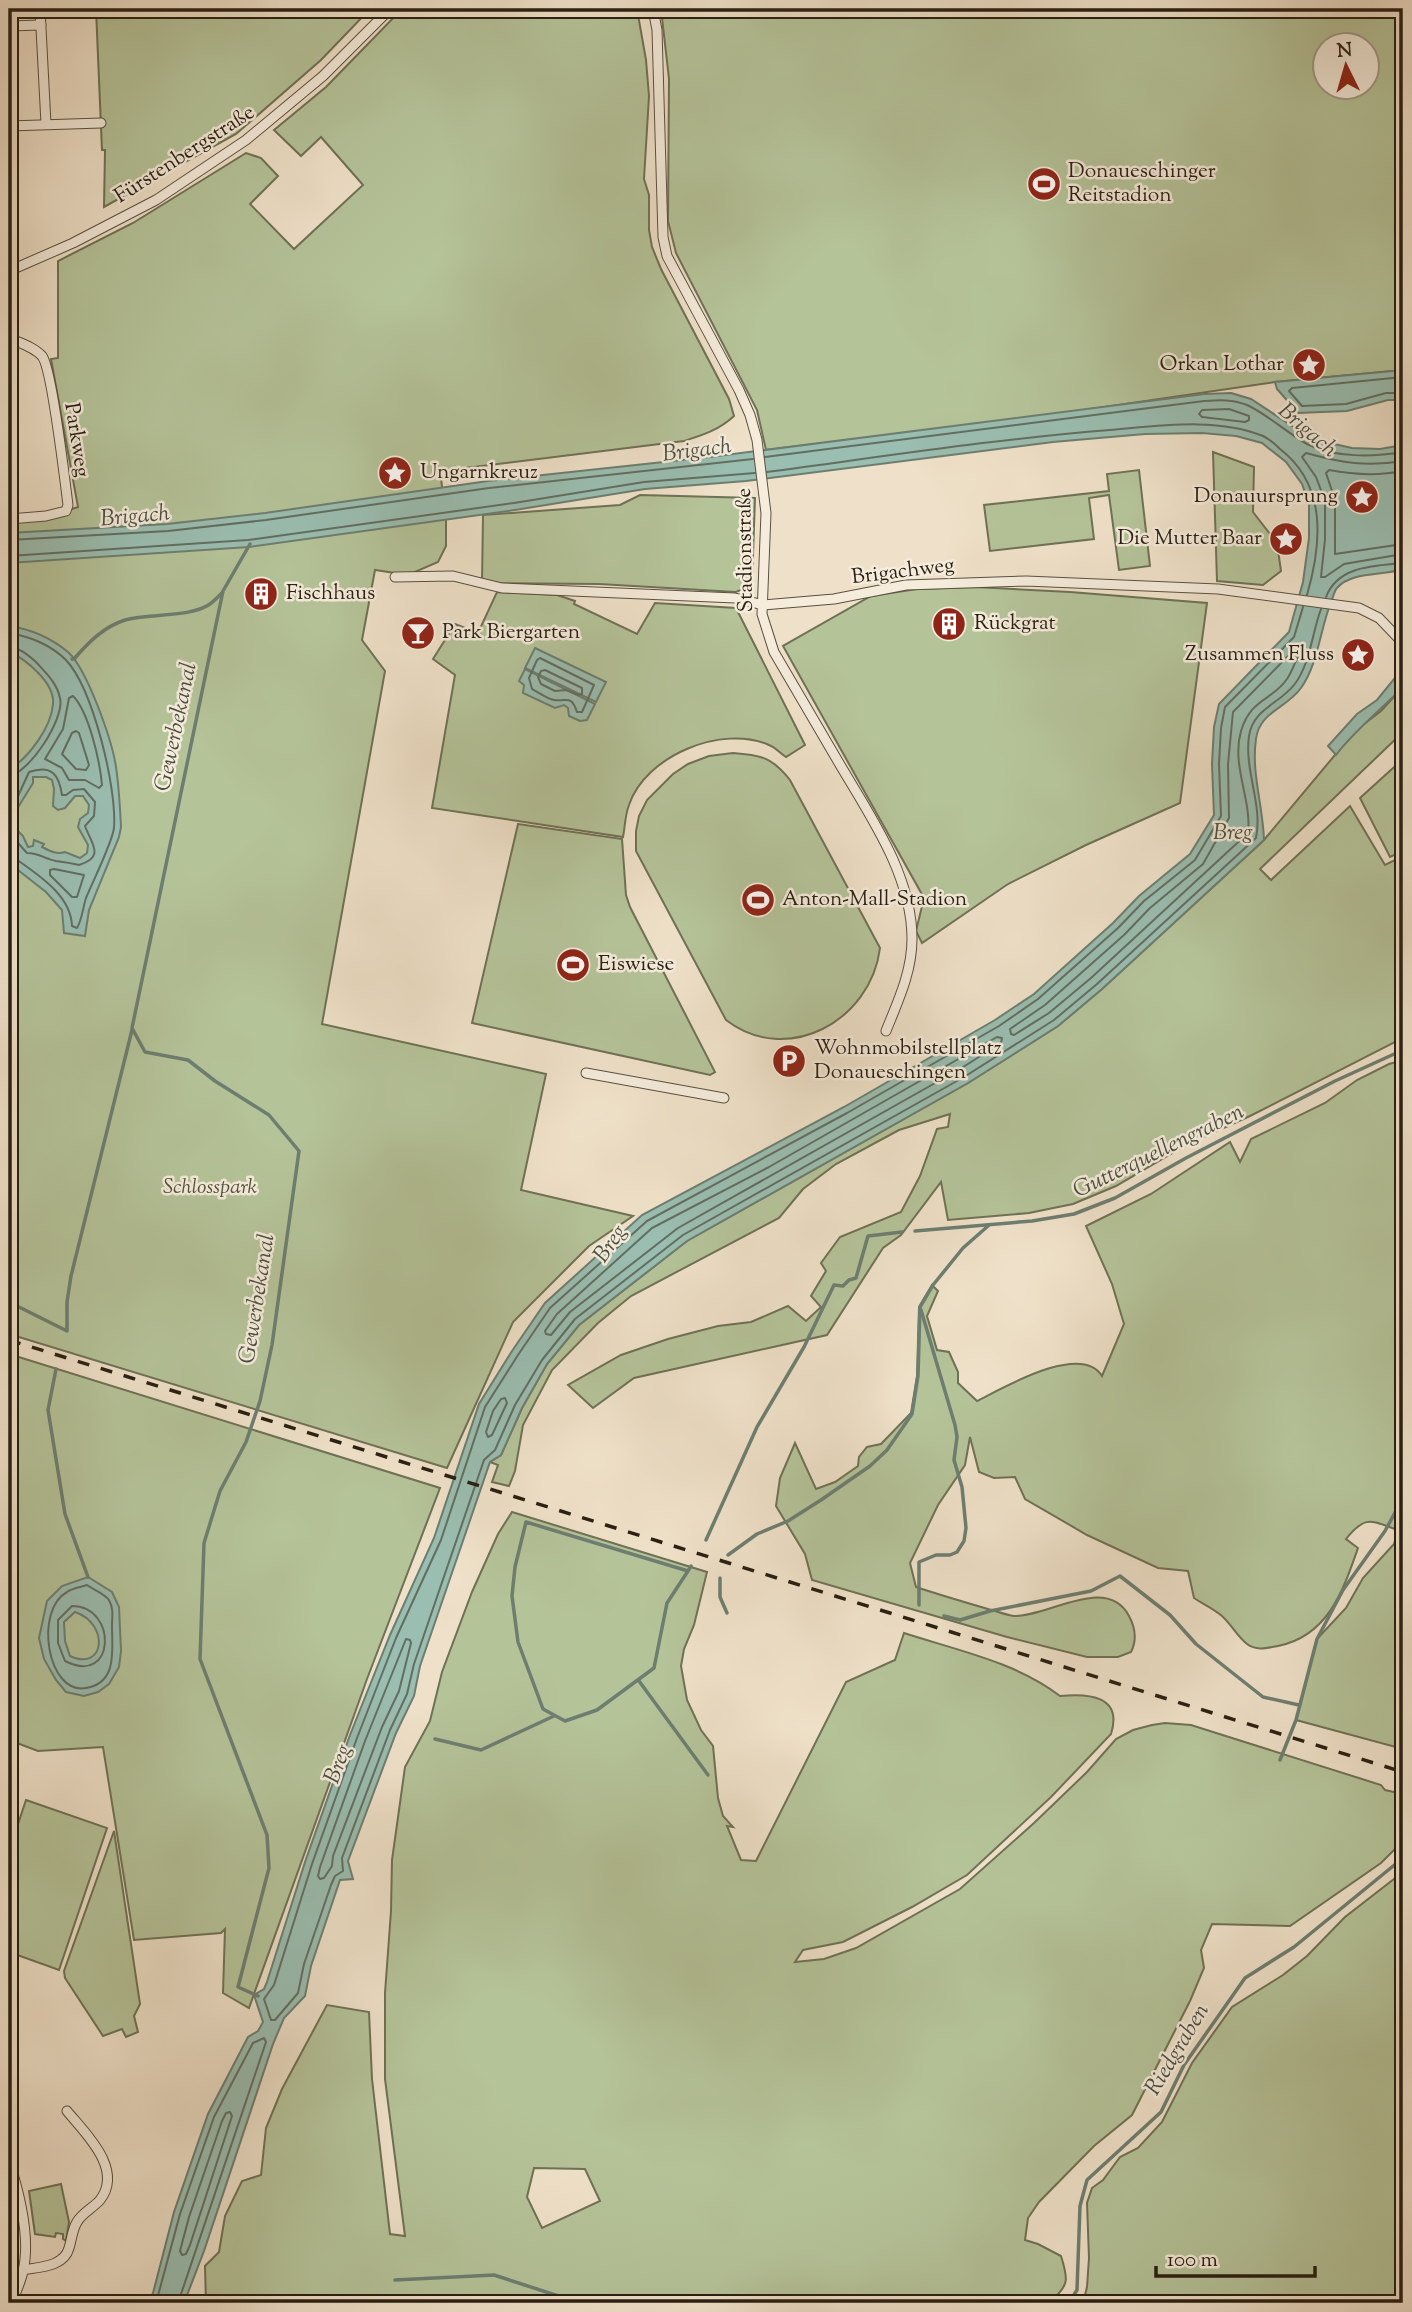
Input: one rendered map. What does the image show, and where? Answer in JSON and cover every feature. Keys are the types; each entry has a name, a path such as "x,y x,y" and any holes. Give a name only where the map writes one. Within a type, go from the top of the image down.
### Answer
{"street":[{"path":"40,9 46,124"},
{"name":"Fürstenbergstraße","path":"9,271 73,243 156,200 246,140 323,76 390,9"},
{"name":"Stadionstraße","path":"653,9 657,30 663,237 667,256 739,390 757,440 765,499 762,614 774,652 874,823 894,863 910,915 910,962 903,989 886,1031"},
{"path":"9,26 41,25"},
{"path":"9,126 101,123"},
{"name":"Parkweg","path":"9,338 36,350 44,358 58,429 68,505 66,511 46,516 9,519"},
{"name":"Brigachweg","path":"395,577 453,576 502,588 734,598 764,605 834,599 906,585 1003,581 1181,586 1359,608 1379,618 1400,640"},
{"path":"586,1073 724,1098"},
{"path":"23,2270 52,2265 69,2252 73,2229 78,2219 100,2199 107,2185 105,2165 98,2151 67,2110"},
{"path":"9,2161 18,2189 24,2228 23,2270 12,2303"}],"green space":[{"path":"96,9 370,9 321,60 236,134 104,207 105,150 102,150"},
{"name":"Schlosspark","path":"402,9 637,9 649,96 644,179 649,195 652,247 729,399 734,416 717,428 684,441 440,471 446,517 446,546 438,562 408,575 375,570 362,640 385,671 322,1024 546,1074 521,1190 633,1216 589,1246 513,1322 447,1468 9,1334 9,519 78,507 51,359 58,358 58,261 133,223 246,153 261,158 278,176 250,204 294,249 363,185 321,137 301,156 274,130 326,87"},
{"path":"661,9 1403,9 1403,370 1275,382 1036,417 766,450 757,410 676,253 668,221 669,79"},
{"path":"1213,452 1254,467 1253,512 1277,543 1281,571 1263,585 1217,581"},
{"path":"1139,470 1150,566 1119,570 1109,495 1089,498 1094,539 990,551 984,505 1109,491 1107,474"},
{"path":"640,495 755,498 752,585 736,592 599,584 482,583 483,515 620,505"},
{"path":"974,587 1207,603 1180,803 1008,884 922,943 916,931 924,898 783,646 871,596 917,589"},
{"path":"497,592 557,595 575,601 574,604 637,634 655,603 736,608 805,745 786,757 771,746 750,740 708,742 687,749 651,772 638,787 628,809 623,837 432,808 455,675 433,659 455,624 478,633"},
{"path":"1403,687 1403,732 1260,869 1271,880 1350,806 1385,865 1403,856 1403,1038 1250,1116 1188,1144 1116,1186 1073,1204 1029,1213 948,1220 941,1182 901,1235 883,1248 827,1335 634,1378 593,1408 568,1385 621,1355 718,1326 751,1322 788,1306 806,1321 821,1307 811,1296 826,1271 821,1263 840,1237 901,1212 920,1176 937,1129 948,1127 950,1114 899,1130 836,1164 803,1189 779,1218 631,1296 598,1323 552,1370 523,1425 515,1471 509,1486 492,1482 498,1465 490,1462 501,1455 522,1408 547,1364 579,1325 687,1241 968,1083 1058,1026 1264,840 1355,731 1381,711"},
{"name":"Anton-Mall-Stadion","path":"733,753 765,759 777,766 790,780 880,948 873,974 861,997 843,1015 822,1029 799,1037 775,1039 750,1033 726,1020 636,851 639,816 647,800 673,774 688,764 709,756"},
{"path":"1403,759 1403,851 1390,857 1360,798"},
{"name":"Eiswiese","path":"518,824 622,839 626,895 630,907 715,1072 710,1075 472,1023"},
{"path":"1403,1060 1403,1749 1296,1720 1317,1639 1346,1608 1363,1578 1394,1544 1398,1530 1375,1522 1364,1523 1346,1539 1358,1548 1339,1595 1321,1622 1295,1641 1270,1648 1254,1648 1243,1641 1222,1616 1194,1598 1188,1571 1158,1568 1087,1535 1025,1499 1015,1477 994,1478 979,1472 970,1437 965,1465 938,1505 910,1563 916,1587 1014,1616 1028,1615 1076,1601 1107,1598 1119,1604 1131,1620 1135,1638 1131,1652 1118,1657 1087,1657 1007,1637 812,1580 805,1554 776,1506 780,1478 795,1443 816,1489 835,1482 858,1466 859,1457 867,1447 881,1444 911,1413 917,1376 919,1307 932,1285 938,1291 927,1316 937,1350 949,1352 958,1372 958,1383 977,1401 1022,1378 1060,1366 1077,1364 1092,1367 1102,1376 1124,1324 1112,1284 1086,1226 1151,1194 1230,1142 1240,1162 1251,1139 1325,1103 1357,1080"},
{"path":"9,1354 440,1488 367,1679 249,2008 223,1993 225,1929 221,1933 134,1940 103,1747 38,1751 9,1740"},
{"path":"512,1512 707,1572 681,1666 687,1700 701,1730 713,1746 718,1798 723,1816 733,1827 727,1826 741,1860 756,1861 846,1682 895,1660 904,1633 1005,1666 1043,1684 1060,1696 1082,1695 1108,1704 1113,1721 1111,1734 1051,1797 967,1875 843,1942 803,1950 795,1962 824,1959 856,1948 960,1889 1034,1823 1087,1772 1116,1739 1133,1730 1152,1725 1191,1725 1403,1794 1403,1841 1381,1863 1290,1926 1212,1924 1201,1950 1204,1968 1132,2115 1094,2146 1039,2202 1028,2218 1025,2240 1061,2256 1066,2281 1061,2291 1050,2301 206,2303 205,2266 219,2252 225,2216 242,2181 261,2175 266,2128 282,2089 327,2005 369,2012 372,2079 390,2234 405,2236 385,2079 385,1993 392,1860 405,1767 430,1721 442,1672 472,1592 498,1534","holes":["534,2168 585,2169 600,2201 542,2228 527,2197"]},
{"path":"26,1800 107,1828 59,1970 9,1952 9,1851"},
{"path":"114,1831 140,2004 134,2016 138,2032 126,2037 122,2029 103,2036 65,1978 64,1971"},
{"path":"1403,1872 1403,2303 1083,2303 1089,2258 1087,2203 1092,2188 1103,2180 1120,2157 1138,2148 1162,2122 1192,2063 1232,2007 1283,1975 1307,1956 1345,1917"},
{"path":"61,2184 69,2222 66,2241 63,2234 56,2233 55,2237 35,2234 29,2191"}],"water":[{"path":"1403,370 1403,400 1388,400 1347,411 1298,413 1277,389 1275,382"},
{"name":"Breg","path":"1231,393 1251,399 1312,439 1352,448 1380,449 1403,445 1403,569 1359,576 1337,588 1307,679 1295,695 1262,722 1258,730 1255,764 1264,840 1058,1026 968,1083 687,1241 579,1325 547,1364 522,1408 501,1455 490,1462 420,1666 414,1696 396,1733 348,1861 353,1879 340,1880 311,1966 305,1996 284,2018 273,2044 184,2303 148,2303 174,2212 208,2114 248,2037 258,2031 263,2022 254,1995 264,1989 267,1982 305,1862 350,1735 390,1635 434,1538 479,1404 512,1351 545,1303 642,1215 844,1107 995,1020 1034,994 1139,896 1190,854 1214,815 1212,764 1214,727 1219,704 1289,632 1303,582 1309,538 1309,504 1302,484 1286,462 1262,443 1236,436 1202,433 1145,434 1053,442 746,481 645,489 249,547 9,563 9,533 167,524 265,513 488,481 710,457 1204,394"},
{"path":"9,626 40,635 68,652 83,673 114,755 121,827 89,910 85,936 64,933 62,910 46,892 9,863 9,822 9,770 24,758 38,741 48,723 53,704 44,680 31,666 9,652","holes":["33,777 52,780 53,806 58,810 65,808 75,796 83,796 89,805 88,813 80,819 78,827 88,845 87,853 80,858 65,852 51,851 34,840 33,846 28,847 23,836 9,822 33,783"]},
{"path":"535,648 606,682 596,702 525,668"},
{"path":"1403,668 1403,687 1336,755 1328,746 1357,714 1377,700"},
{"path":"525,669 595,704 587,720 580,721 569,716 568,708 564,705 555,708 523,693 524,685 519,681"},
{"path":"88,1577 112,1592 119,1607 119,1667 109,1684 98,1692 84,1696 66,1692 56,1680 44,1659 39,1638 47,1601 62,1586","holes":["75,1612 86,1618 98,1635 96,1652 90,1658 70,1656 65,1641 64,1622"]}],"waterway":[{"name":"Gewerbekanal","path":"250,544 223,591 132,1028 145,1052 188,1060 215,1081 269,1115 299,1151 272,1345 260,1401 246,1442 220,1491 204,1543 200,1659 267,1835 269,1868 238,1987 258,1996"},
{"path":"72,659 96,636 117,623 192,611 210,604 222,593"},
{"path":"9,1302 67,1331 67,1302 71,1276 132,1030"},
{"name":"Gutterquellengraben","path":"915,1231 1032,1221 1074,1214 1115,1198 1335,1081 1403,1050"},
{"path":"728,1555 757,1534 788,1521 821,1500 870,1466 887,1450 912,1414 918,1376 920,1307 933,1285 963,1248 988,1226"},
{"path":"706,1540 757,1427 804,1347 834,1285 843,1286 856,1278 868,1236 902,1232"},
{"path":"919,1605 919,1562 936,1555 957,1552 964,1541 966,1528 962,1487 954,1460 957,1437 955,1425 921,1310"},
{"path":"56,1369 48,1410 65,1514 88,1577"},
{"path":"1280,1760 1296,1720 1317,1639 1343,1590 1385,1531 1403,1498"},
{"path":"688,1571 526,1522 515,1567 512,1596 518,1642 543,1709 565,1721 597,1710 654,1668 667,1603 688,1571 691,1566"},
{"path":"944,1616 960,1620 990,1611 1091,1591 1120,1576 1170,1615 1196,1644 1263,1697 1299,1705"},
{"path":"720,1578 720,1597 727,1613"},
{"path":"639,1681 708,1775"},
{"path":"435,1739 481,1750 554,1716"},
{"name":"Riedgraben","path":"1062,2303 1070,2301 1077,2290 1080,2206 1087,2180 1161,2112 1184,2065 1245,1978 1294,1947 1403,1858"},
{"name":"Riedgraben","path":"395,2280 494,2275 580,2303"}],"railway":[{"path":"9,1340 1403,1772"}],"place":[{"name":"Donaueschinger Reitstadion","path":"1044,184"},
{"name":"Orkan Lothar","path":"1309,365"},
{"name":"Ungarnkreuz","path":"395,473"},
{"name":"Donauursprung","path":"1362,497"},
{"name":"Die Mutter Baar","path":"1286,539"},
{"name":"Fischhaus","path":"261,594"},
{"name":"Rückgrat","path":"949,624"},
{"name":"Park Biergarten","path":"418,633"},
{"name":"Zusammen Fluss","path":"1358,655"},
{"name":"Anton-Mall-Stadion","path":"758,900"},
{"name":"Eiswiese","path":"573,965"},
{"name":"Wohnmobilstellplatz Donaueschingen","path":"789,1061"}],"water label":[{"name":"Brigach","path":"1307,431"},
{"name":"Brigach","path":"697,451"},
{"name":"Brigach","path":"135,517"}]}
